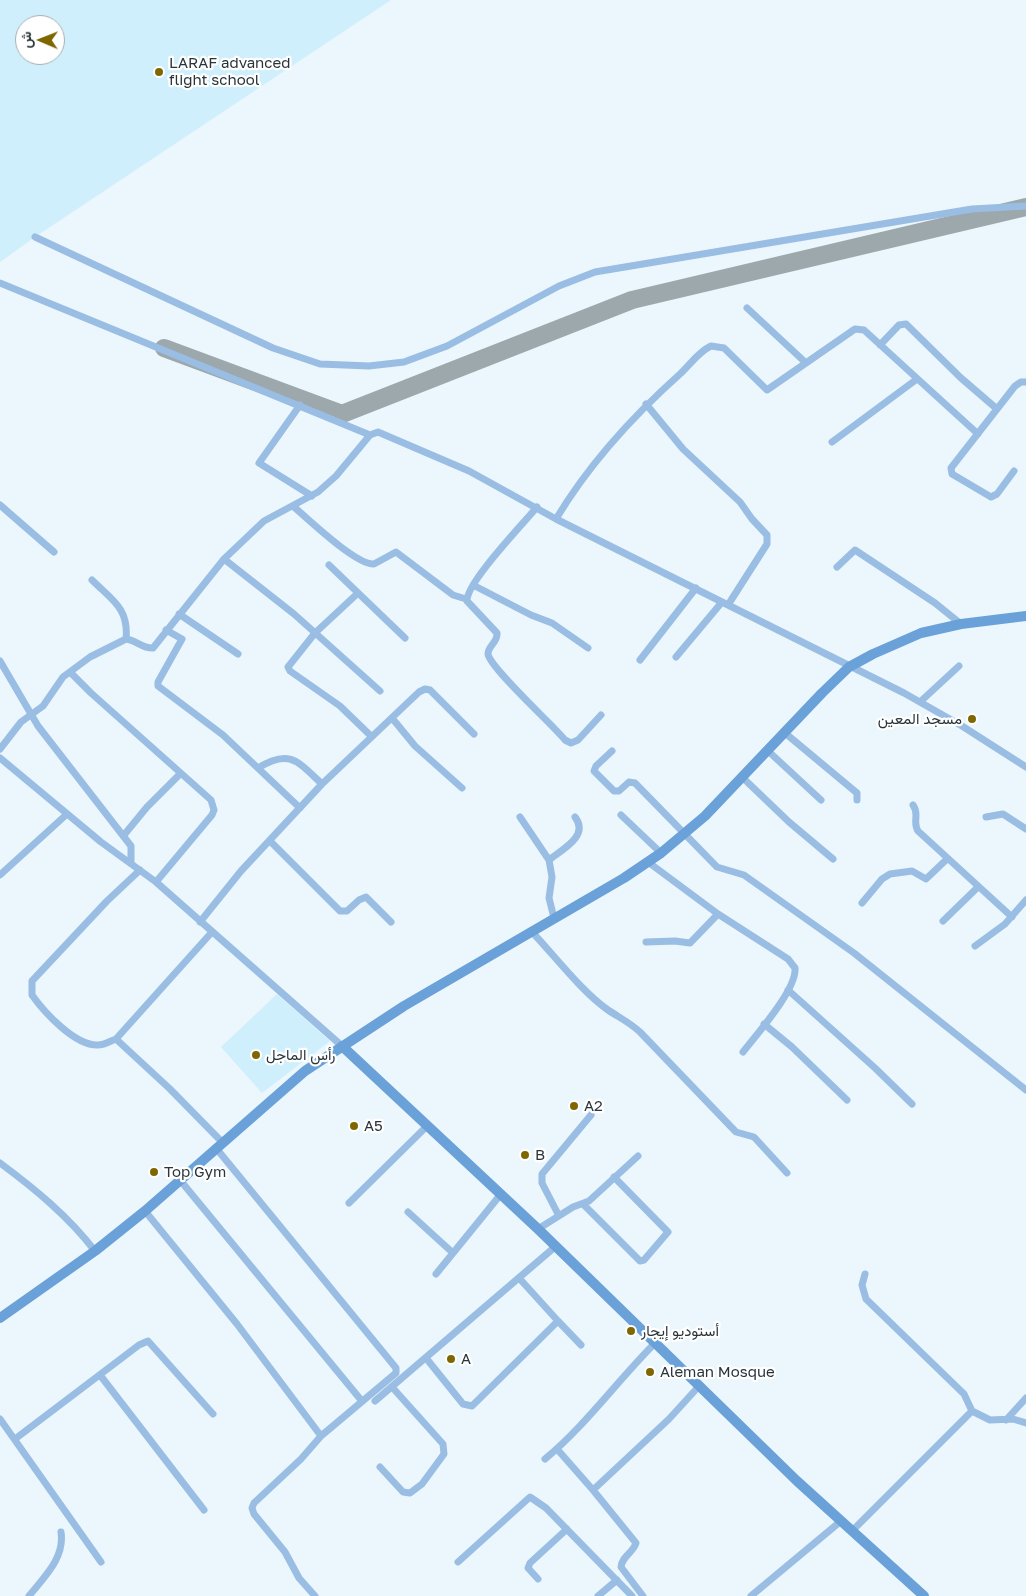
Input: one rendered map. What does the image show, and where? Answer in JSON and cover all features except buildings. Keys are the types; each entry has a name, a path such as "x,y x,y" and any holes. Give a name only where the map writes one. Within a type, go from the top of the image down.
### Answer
{"street":[{"path":"35,237 273,348 320,364 369,366 404,362 447,346 559,286 595,272 972,209 1026,206"},
{"path":"0,283 370,434 380,432 396,438 470,471 556,518 849,667 879,680 920,702 1026,766"},
{"path":"747,308 806,363"},
{"path":"880,345 898,325 906,324 956,374 997,409"},
{"path":"556,518 581,481 646,404 711,346 724,348 766,390 855,329 864,330 978,434"},
{"path":"832,442 917,379"},
{"path":"1014,471 997,494 991,496 952,474 951,468 1015,386 1021,382 1026,382"},
{"path":"300,404 259,463 312,496"},
{"path":"646,404 683,449 740,502 767,534 767,544 725,604 676,657"},
{"path":"0,749 21,722 44,706 56,684 90,657 126,639 151,648 156,646 166,630 224,559 264,521 312,496 336,476 370,434"},
{"path":"0,506 3,513 54,552"},
{"path":"293,506 328,537 365,563 374,564 396,552 453,595 466,599 497,633 497,640 489,650 489,656 512,685 565,740 571,743 578,740 601,715"},
{"path":"466,599 473,584 485,568 537,507"},
{"path":"837,567 852,551 860,552 935,603 961,624"},
{"path":"224,559 315,633 380,692"},
{"path":"329,565 404,638"},
{"path":"92,580 122,610 127,622 126,639"},
{"path":"473,584 531,615 552,623 588,648"},
{"path":"640,660 696,588"},
{"path":"358,593 315,633 290,662 290,671 340,706 371,736"},
{"path":"179,614 238,654"},
{"path":"0,1318 95,1251 145,1211 287,1085 342,1046 412,1001 532,932 661,853 684,835 849,667 873,654 921,633 961,624 1026,616"},
{"path":"166,630 182,639 158,682 158,686 223,735 300,808"},
{"path":"0,661 31,715 91,796 124,835 131,846 131,862"},
{"path":"920,702 959,666"},
{"path":"70,672 180,774 211,800 214,810 156,882"},
{"path":"200,922 241,871 322,784 371,736 425,689 439,698 474,734"},
{"path":"392,718 415,746 462,788"},
{"path":"785,733 857,793 857,800"},
{"path":"612,750 596,766 596,773 616,792 629,782 636,783 684,835 720,869 744,875 854,953 1026,1090"},
{"path":"768,750 821,800"},
{"path":"258,768 280,757 293,758 322,784"},
{"path":"0,758 67,814 156,882 342,1046 556,1246 852,1531 924,1596"},
{"path":"124,835 147,807 180,774"},
{"path":"742,777 833,859"},
{"path":"913,805 916,812 916,827 947,860 1012,918"},
{"path":"0,875 67,814"},
{"path":"986,817 1003,814 1026,830"},
{"path":"621,815 661,853"},
{"path":"520,817 548,860 552,876 549,898 554,918"},
{"path":"548,860 577,837 580,827 575,817"},
{"path":"270,841 340,911 347,911 359,900 366,897 391,922"},
{"path":"862,903 886,876 912,871 926,879 947,860"},
{"path":"648,862 718,914 792,963 796,972 788,990 743,1052"},
{"path":"140,870 50,960 37,975 31,987 32,995 40,1006 68,1032 90,1045 96,1046 116,1039 212,932"},
{"path":"944,921 978,887"},
{"path":"975,946 1012,918 1026,900"},
{"path":"646,942 675,941 690,943 718,914"},
{"path":"532,932 582,985 609,1010 626,1019 640,1032 736,1132 754,1137 787,1173"},
{"path":"788,990 912,1104"},
{"path":"764,1024 806,1060 847,1100"},
{"path":"116,1039 170,1089 219,1145 396,1368 396,1373 361,1400 321,1436 301,1459 254,1503 252,1508 254,1514 292,1562 299,1578 315,1596"},
{"path":"559,1216 542,1183 542,1174 591,1115"},
{"path":"349,1203 427,1126"},
{"path":"538,1229 573,1207 584,1204 638,1156"},
{"path":"0,1163 48,1200 81,1232 95,1251"},
{"path":"584,1204 640,1261 644,1260 668,1232 614,1178"},
{"path":"180,1180 361,1400"},
{"path":"436,1274 501,1194"},
{"path":"145,1211 237,1324 321,1436"},
{"path":"408,1212 453,1253"},
{"path":"375,1401 556,1246"},
{"path":"865,1274 862,1292 872,1307 964,1394 972,1411 990,1420 1013,1419 1026,1423"},
{"path":"519,1278 581,1345"},
{"path":"426,1358 463,1404 470,1407 558,1321"},
{"path":"15,1439 139,1345 148,1341 212,1414"},
{"path":"545,1459 557,1449 656,1342"},
{"path":"100,1375 204,1510"},
{"path":"593,1490 669,1419 700,1385"},
{"path":"380,1467 403,1492 410,1492 422,1484 444,1454 443,1444 392,1386"},
{"path":"1006,1420 1026,1398"},
{"path":"852,1531 972,1411"},
{"path":"0,1419 101,1562"},
{"path":"557,1449 636,1543 624,1558 621,1567 643,1596"},
{"path":"458,1562 528,1497 537,1499 632,1596"},
{"path":"751,1596 841,1520"},
{"path":"538,1579 528,1568 530,1563 567,1529"},
{"path":"29,1596 49,1570 61,1550 61,1532"},
{"path":"598,1596 617,1580"}],"shaded area":[{"path":"0,0 391,0 0,262"},
{"path":"277,994 330,1041 262,1093 221,1047"}],"taxiway":[{"path":"164,348 342,414 632,300 1026,207"}],"place":[{"name":"LARAF advanced flight school","path":"159,72"},
{"name":"مسجد المعين","path":"972,719"},
{"name":"رأس الماجل","path":"256,1055"},
{"name":"A2","path":"574,1106"},
{"name":"A5","path":"354,1126"},
{"name":"B","path":"525,1155"},
{"name":"Top Gym","path":"154,1172"},
{"name":"أستوديو إيجار","path":"631,1331"},
{"name":"A","path":"451,1359"},
{"name":"Aleman Mosque","path":"650,1372"}]}
